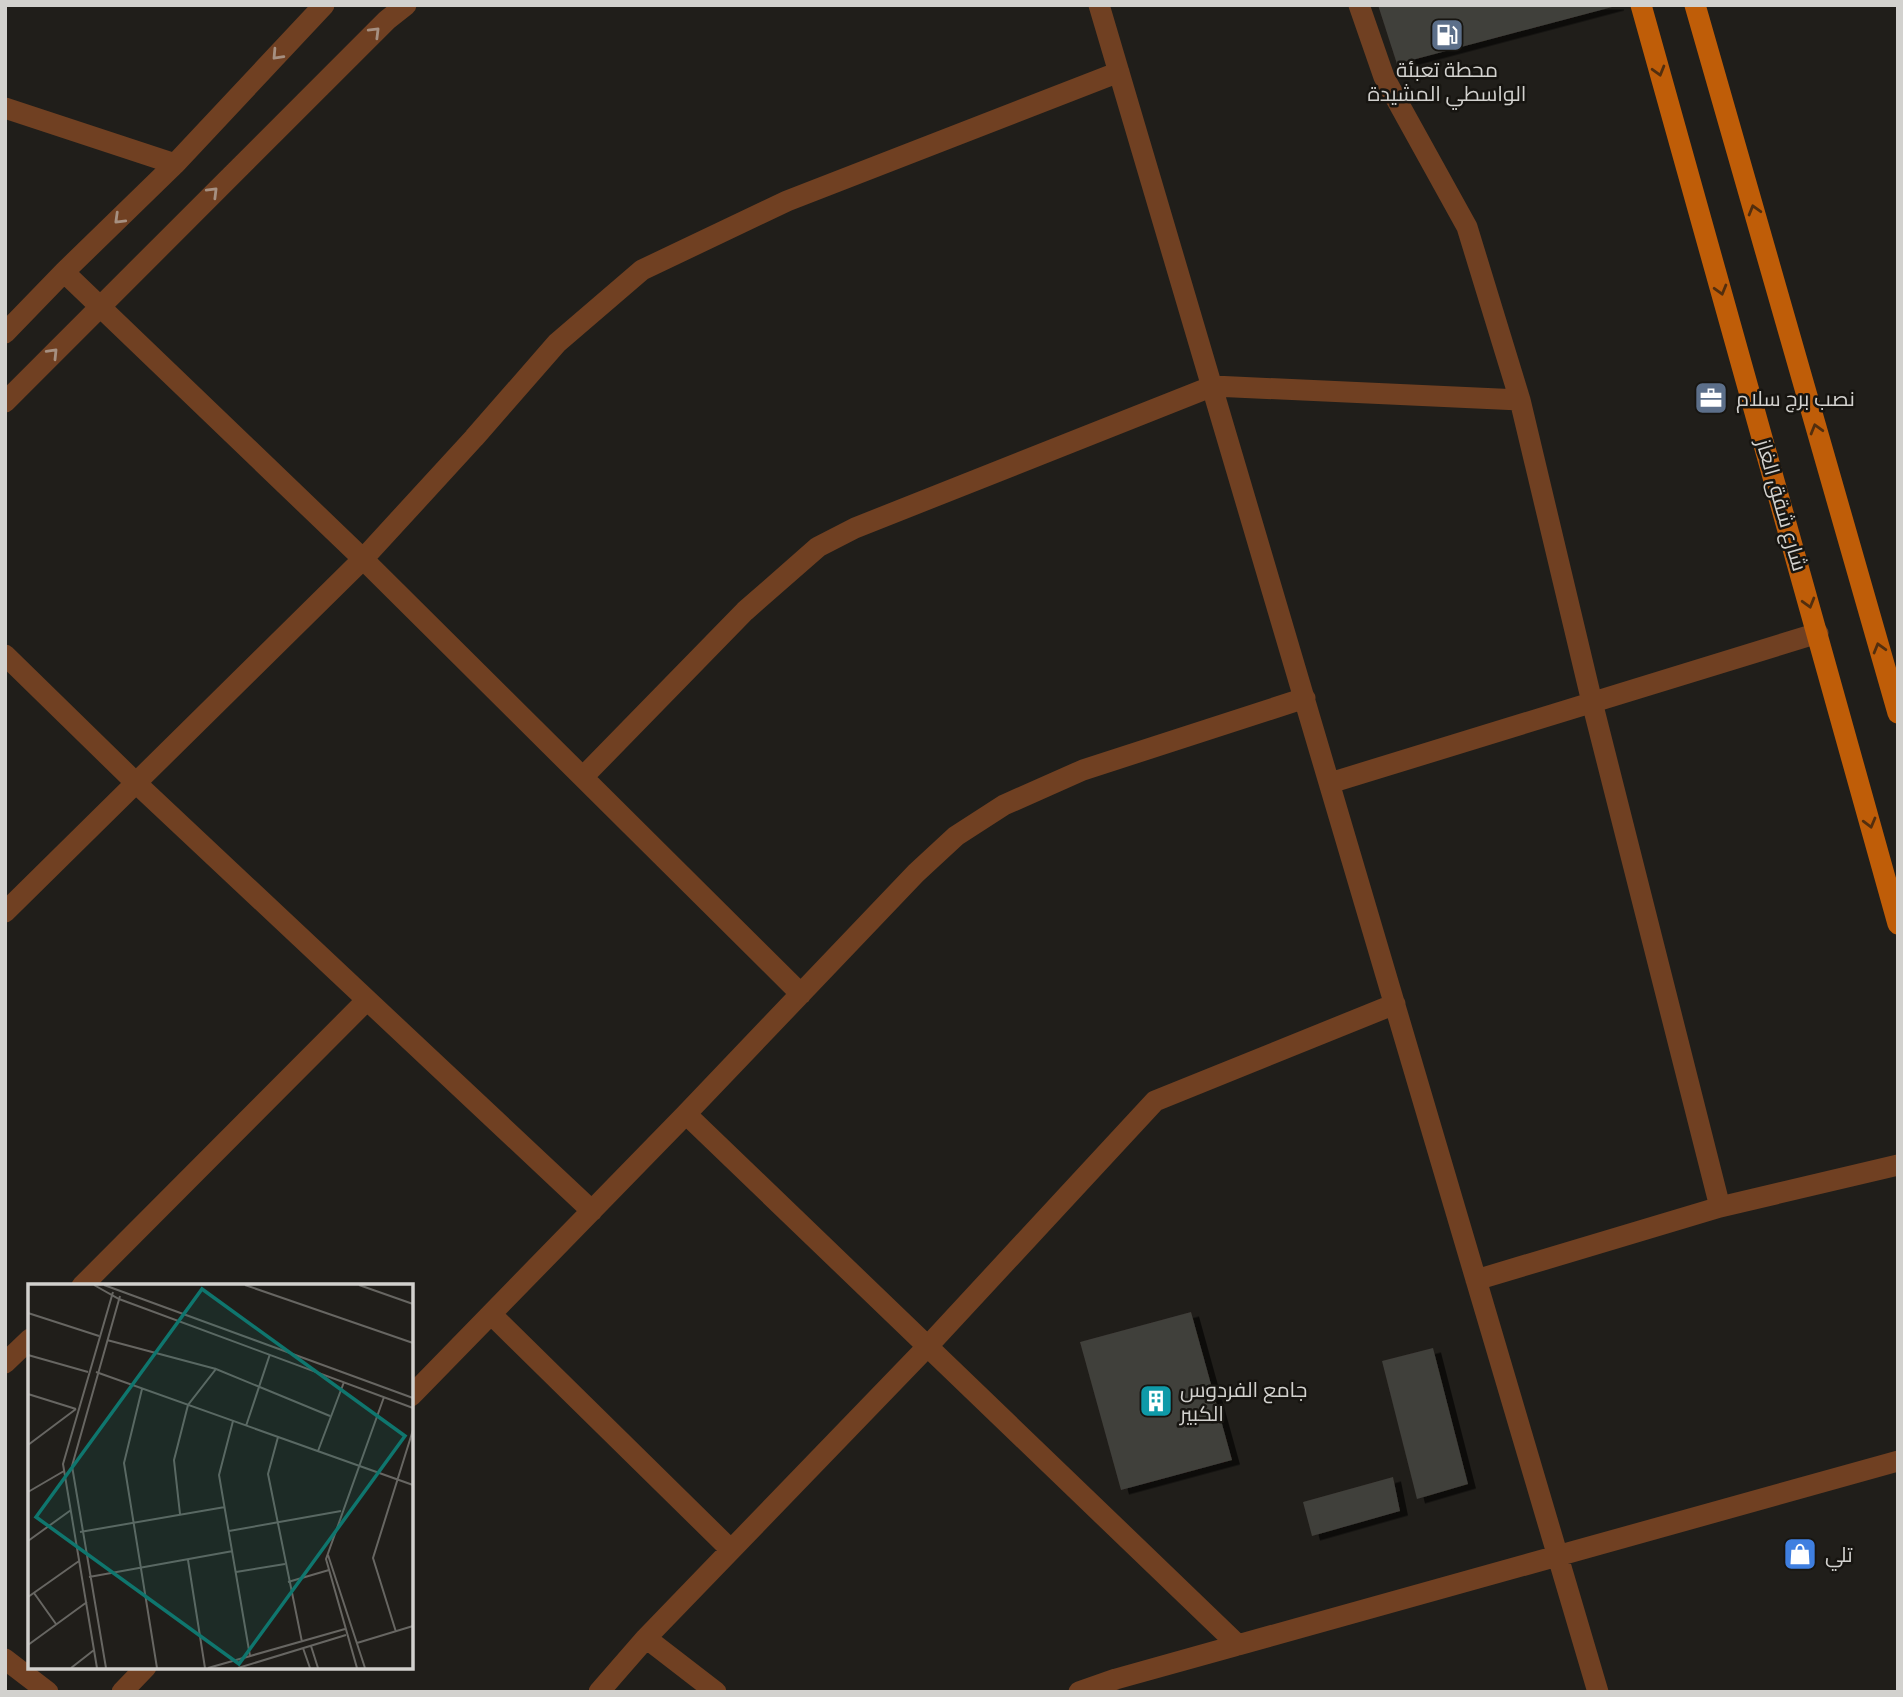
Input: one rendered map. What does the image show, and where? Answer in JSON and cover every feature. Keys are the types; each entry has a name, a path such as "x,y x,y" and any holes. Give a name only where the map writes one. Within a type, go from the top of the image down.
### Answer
{"main road":[{"name":"شارع شقق الغاز","path":"1641,5 1898,924"},
{"path":"1695,5 1898,713"}],"street":[{"path":"5,333 175,164 324,5"},
{"path":"5,402 387,20 406,5"},
{"path":"1099,5 1598,1692"},
{"path":"1360,5 1384,77 1467,227 1520,400 1592,702 1720,1207"},
{"path":"5,912 363,559 557,343 642,270 787,201 1119,72"},
{"path":"5,108 175,164"},
{"path":"64,272 363,559 801,994"},
{"path":"583,777 745,611 818,547 855,528 1213,386 1520,400"},
{"path":"1330,783 1818,633"},
{"path":"5,655 366,1001 592,1211"},
{"path":"413,1394 916,873 956,836 1004,805 1083,770 1305,698"},
{"path":"84,1284 366,1001"},
{"path":"599,1692 646,1638 927,1347 1155,1101 1395,1004"},
{"path":"686,1114 1238,1645"},
{"path":"1476,1279 1720,1207 1898,1165"},
{"path":"491,1314 731,1550"},
{"path":"5,1363 28,1341"},
{"path":"1079,1692 1898,1461"},
{"path":"646,1638 716,1692"},
{"path":"5,1659 48,1692"},
{"path":"122,1692 144,1669"}],"building":[{"name":"محطة تعبئة الواسطي المشيدة","path":"1378,5 1616,5 1616,6 1397,64"},
{"name":"جامع الفردوس الكبير","path":"1191,1312 1232,1460 1121,1490 1080,1342"},
{"path":"1433,1348 1468,1484 1417,1499 1382,1361"},
{"path":"1393,1477 1400,1511 1312,1536 1303,1502"}],"place":[{"name":"محطة تعبئة الواسطي المشيدة","path":"1447,35"},
{"name":"نصب برج سلام","path":"1711,398"},
{"name":"جامع الفردوس الكبير","path":"1156,1401"},
{"name":"تلي","path":"1800,1554"}]}
